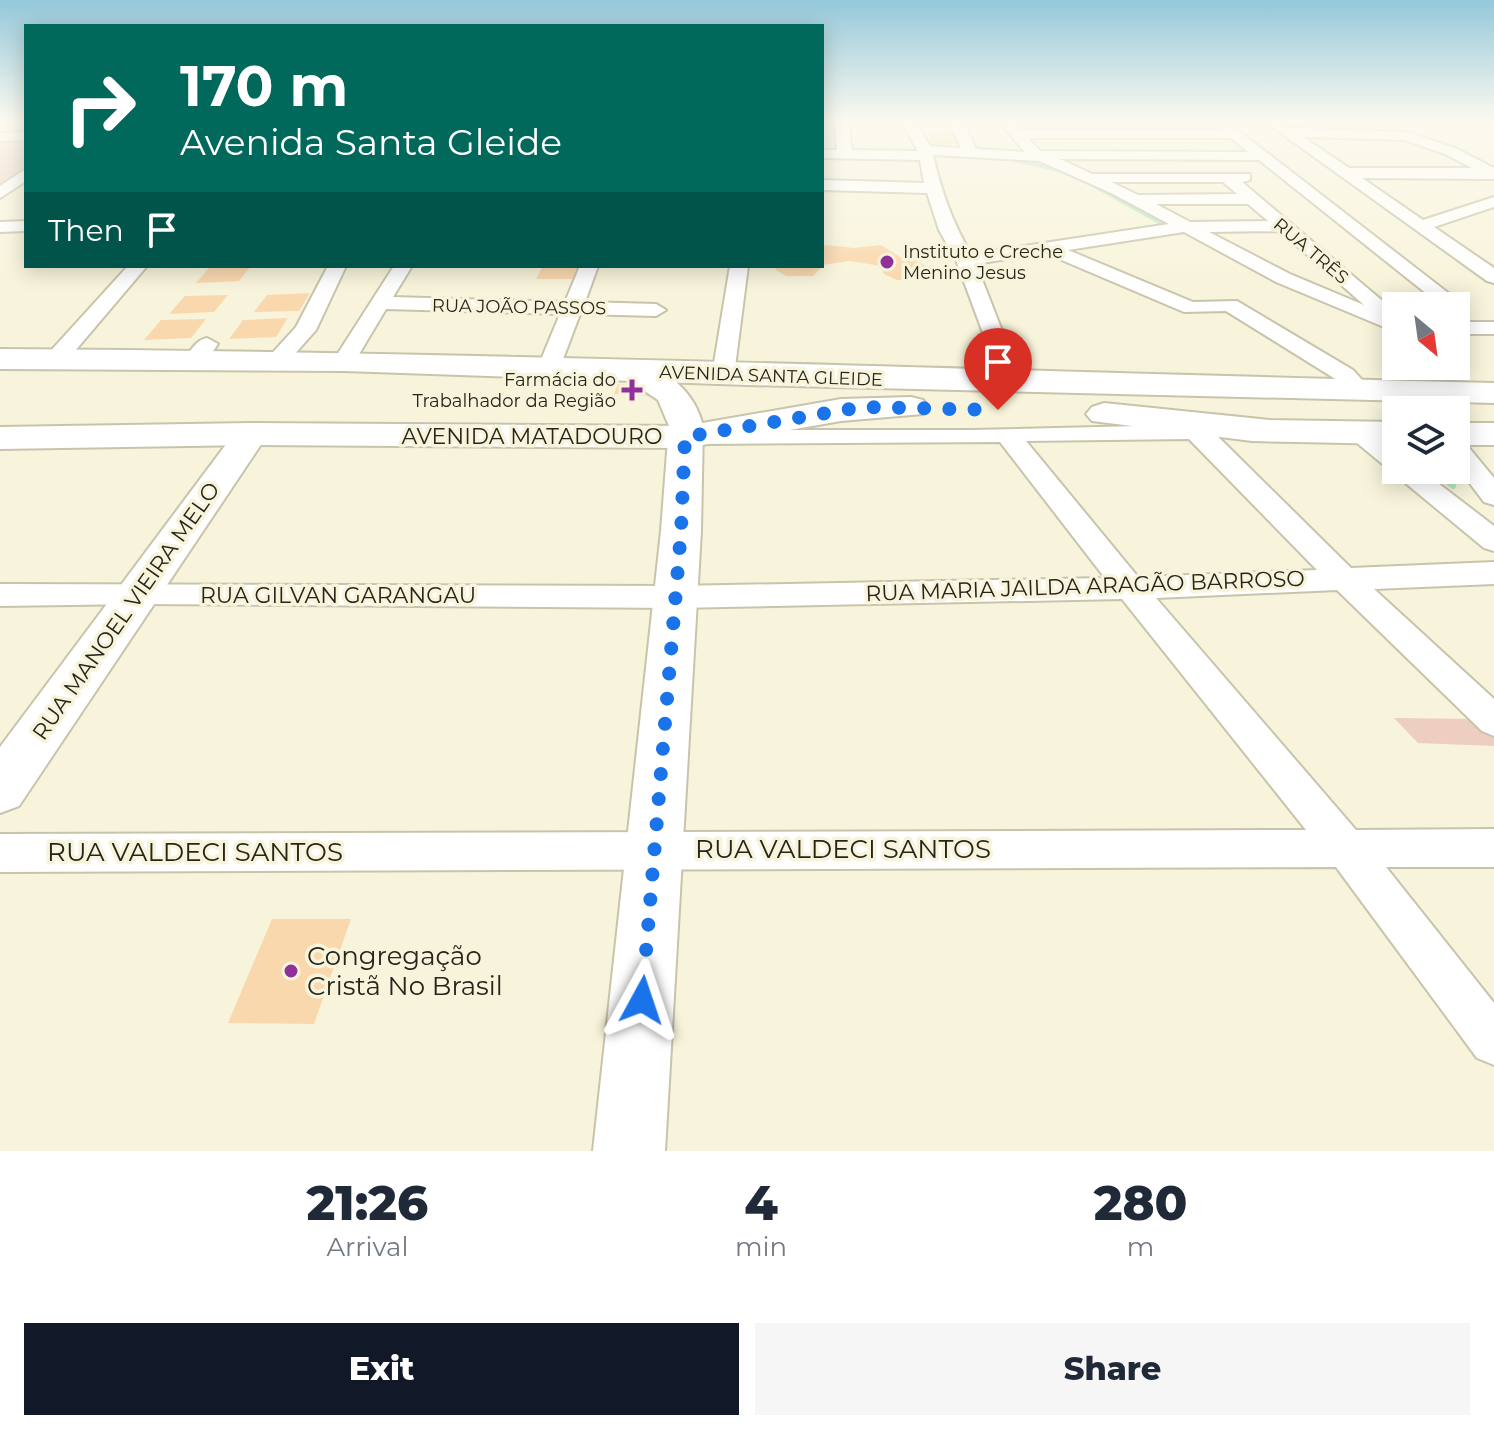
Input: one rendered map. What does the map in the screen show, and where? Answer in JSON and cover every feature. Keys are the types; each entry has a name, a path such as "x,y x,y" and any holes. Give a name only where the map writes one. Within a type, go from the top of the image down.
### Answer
{"main road":[{"name":"AVENIDA SANTA GLEIDE","path":"0,359 55,360 202,352 276,361 1361,392 1494,393"},
{"name":"AVENIDA SANTA GLEIDE","path":"685,437 862,407 1154,415 1193,427 1310,434 1382,433"},
{"name":"AVENIDA MATADOURO","path":"0,438 251,434 685,437"},
{"path":"1470,434 1494,434"}],"street":[{"path":"0,193 24,175"},
{"path":"930,175 948,230 965,260 1011,382"},
{"path":"1083,175 1232,253 1382,318"},
{"path":"1284,175 1438,292"},
{"path":"1347,175 1370,202 1421,226 1494,277"},
{"path":"1323,203 1370,202 1447,175"},
{"path":"1089,177 1287,177"},
{"name":"RUA TRÊS","path":"1227,177 1382,312"},
{"path":"824,185 933,188"},
{"path":"1134,199 1249,199"},
{"path":"1421,226 1494,202"},
{"path":"0,227 24,226"},
{"path":"965,260 1186,227 1282,226"},
{"path":"1050,249 1189,307 1232,306 1302,286"},
{"path":"1470,260 1494,251"},
{"path":"1232,253 1315,254"},
{"path":"55,360 136,268"},
{"path":"276,361 305,330 336,268"},
{"path":"344,361 402,268"},
{"path":"549,367 588,268"},
{"path":"723,375 739,268"},
{"name":"RUA JOÃO PASSOS","path":"381,303 656,310"},
{"path":"1232,306 1345,375 1361,392"},
{"path":"1470,316 1488,328"},
{"path":"629,1151 676,597 685,437 684,413 679,402 665,387 638,372"},
{"path":"1193,427 1342,577 1494,721"},
{"name":"AVENIDA MATADOURO","path":"685,437 973,437 1193,427"},
{"path":"1360,433 1382,452"},
{"name":"RUA MANOEL VIEIRA MELO","path":"0,789 251,434"},
{"path":"1007,434 1345,847 1494,1041"},
{"path":"1470,466 1494,498"},
{"path":"1420,484 1494,541"},
{"path":"1438,499 1494,498"},
{"name":"RUA MARIA JAILDA ARAGÃO BARROSO","path":"676,597 1130,588 1494,573"},
{"name":"RUA GILVAN GARANGAU","path":"0,595 140,593 676,597"},
{"name":"RUA VALDECI SANTOS","path":"0,853 1494,848"}],"shaded area":[{"path":"0,175 21,175 0,190"},
{"path":"1394,718 1483,719 1494,731 1494,746 1418,743"}],"building":[{"name":"Instituto e Creche Menino Jesus","path":"881,245 903,259 913,259 926,266 930,274 917,280 897,280 884,274 881,266 850,261 824,265 824,246 854,248"},
{"path":"209,268 249,268 239,281 196,283"},
{"path":"542,268 579,268 572,279 536,279"},
{"path":"821,268 813,276 786,276 776,270"},
{"path":"310,293 299,311 254,312 267,295"},
{"path":"228,295 214,312 169,314 185,296"},
{"path":"288,318 276,337 229,339 243,320"},
{"path":"206,319 191,338 144,340 161,320"},
{"name":"Farmácia do Trabalhador da Região","path":"618,384 650,385 647,396 614,394"},
{"name":"Congregação Cristã No Brasil","path":"272,919 351,919 314,1024 228,1023"}],"waterway":[{"path":"1082,179 1163,224"}],"place":[{"name":"Instituto e Creche Menino Jesus","path":"887,262"},
{"name":"Farmácia do Trabalhador da Região","path":"632,390"},
{"name":"Congregação Cristã No Brasil","path":"291,971"}],"route":[{"path":"642,1000 681,531 685,437 862,407 998,410"}]}
